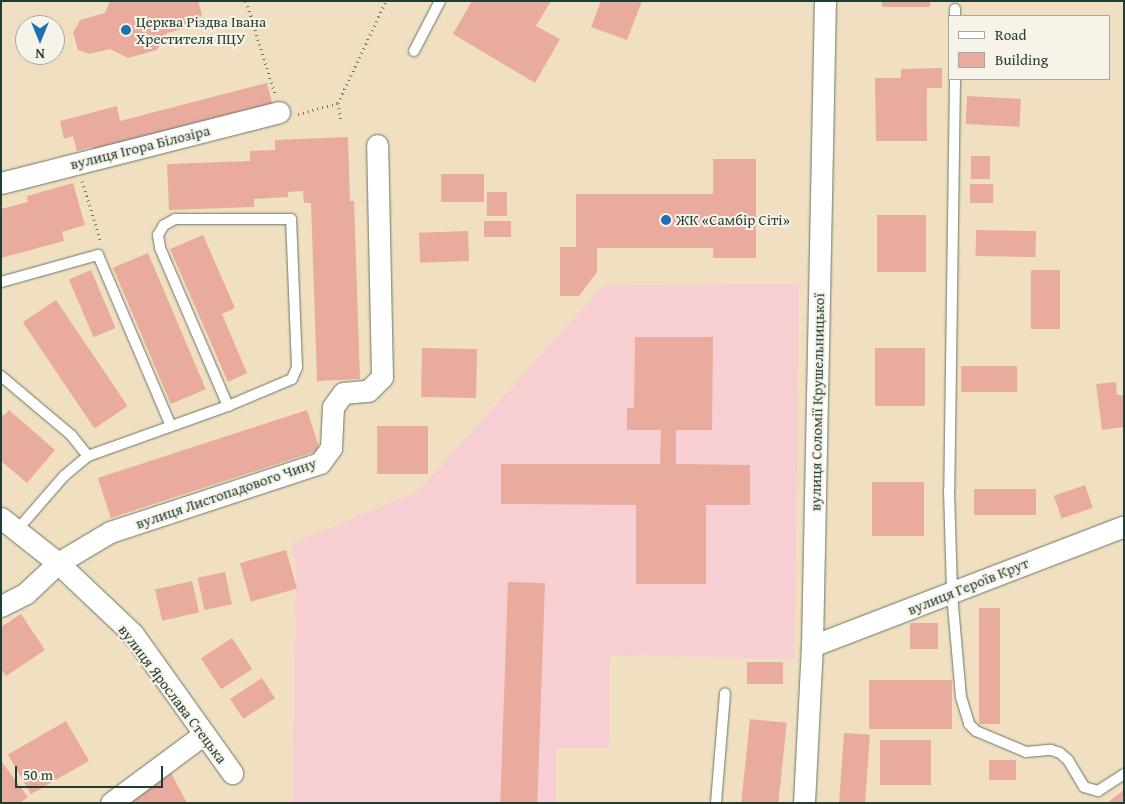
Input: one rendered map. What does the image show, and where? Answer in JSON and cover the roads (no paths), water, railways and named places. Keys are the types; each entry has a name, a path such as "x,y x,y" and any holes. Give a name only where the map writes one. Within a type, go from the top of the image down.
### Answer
{"street":[{"name":"вулиця Соломії Крушельницької","path":"804,803 812,646 825,1"},
{"name":"вулиця Ігора Білозіра","path":"1,183 279,112"},
{"name":"вулиця Листопадового Чину","path":"1,606 26,593 58,563 110,532 320,463 331,448 332,407 343,393 368,391 382,377 377,145"},
{"name":"вулиця Ярослава Стецька","path":"9,524 58,563 133,634 232,773"},
{"name":"вулиця Героїв Крут","path":"812,646 952,594 1124,526"},
{"path":"111,803 204,734"}],"lane":[{"path":"414,50 440,1"},
{"path":"955,80 949,490 952,594 961,697 969,724 976,731 1026,752 1060,753 1068,760 1084,788 1098,791 1108,787 1124,774"},
{"path":"9,524 88,456 228,406 292,379 297,367 291,218 175,219 164,225 158,235 160,248 228,406"},
{"path":"1,282 98,255 171,426"},
{"path":"1,376 71,436 88,456"},
{"path":"716,803 724,693"}],"place":[{"name":"Церква Різдва Івана Хрестителя ПЦУ","path":"126,30"},
{"name":"ЖК «Самбір Сіті»","path":"666,220"}]}
